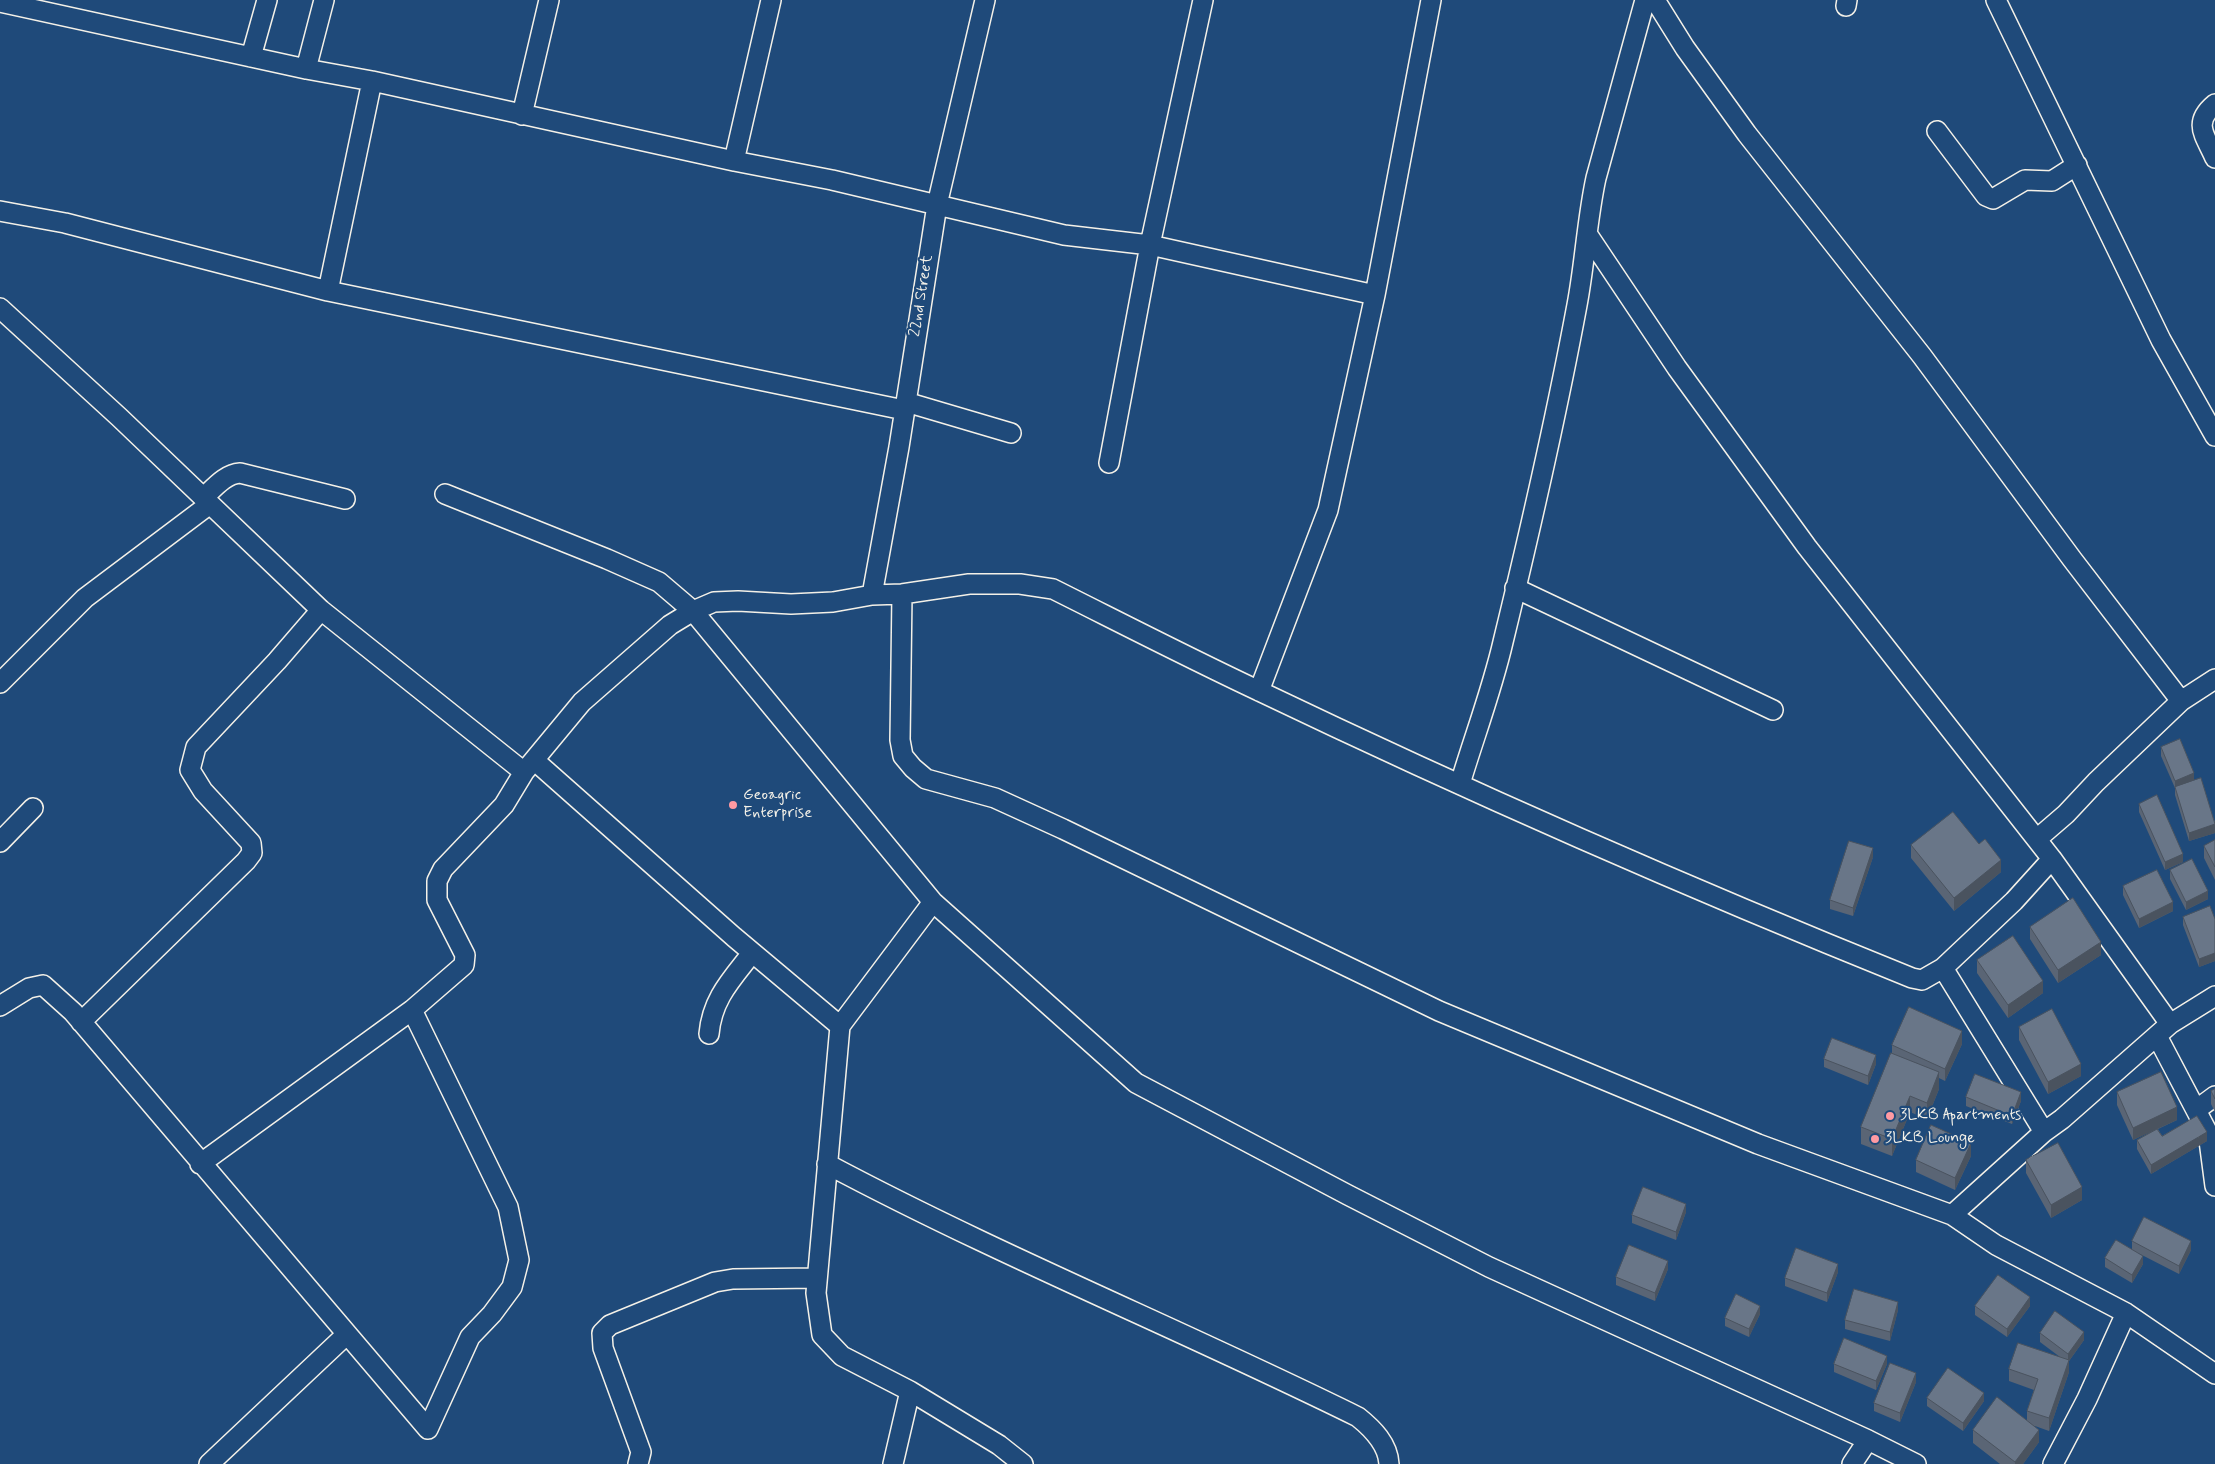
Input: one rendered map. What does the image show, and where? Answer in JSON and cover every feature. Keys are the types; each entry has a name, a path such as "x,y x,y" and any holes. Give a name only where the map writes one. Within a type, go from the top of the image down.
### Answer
{"street":[{"path":"251,57 267,0"},
{"path":"306,69 324,0"},
{"path":"522,115 549,0"},
{"path":"734,161 771,0"},
{"name":"22nd Street","path":"872,595 937,205 985,0"},
{"path":"1109,463 1150,245 1203,0"},
{"path":"1259,691 1328,510 1374,295 1431,0"},
{"path":"1460,784 1503,644 1545,462 1577,304 1588,235 1590,204 1645,0"},
{"path":"1655,0 1685,48 1747,134 1922,356 2181,701"},
{"path":"1996,0 2078,165 2161,340 2215,436"},
{"path":"11,2 306,69 372,81 734,161 832,180 1064,235 1150,245 1374,295"},
{"path":"328,290 372,81"},
{"path":"2215,104 2204,112 2202,122 2203,131 2215,158"},
{"path":"1938,131 1986,196 1993,199 2025,180 2052,181 2078,165"},
{"path":"0,211 65,223 328,290 905,406 1011,433"},
{"path":"1588,235 1677,368 1807,547 2052,859 2164,1030 2196,1110 2208,1133 2215,1186"},
{"path":"0,308 119,417 322,610 529,766 840,1026"},
{"path":"0,684 85,598 207,501 226,478 232,474 240,473 345,499"},
{"path":"445,494 659,582 693,612 933,902 1136,1083 1348,1195 1490,1267 1868,1440 1916,1464"},
{"path":"200,1164 412,1010 464,965 465,955 437,900 437,881 443,869 504,805 529,766 582,702 670,625 714,602 738,601 799,604 833,602 872,595 902,594 969,584 1020,584 1053,590 1259,691 1595,845 1912,978 1922,980 1943,968 2014,900 2052,859"},
{"path":"1515,588 1773,710"},
{"path":"902,594 900,740 903,756 926,779 995,798 1439,1011 1758,1144 1952,1215 1996,1245 2126,1313 2215,1374"},
{"path":"81,1022 252,853 251,843 203,791 190,770 196,748 277,662 322,610"},
{"path":"2037,839 2066,814 2096,782 2181,701 2215,679"},
{"path":"0,842 33,808"},
{"path":"933,902 840,1026 816,1293 822,1335 842,1356 910,1391 999,1445 1022,1464"},
{"path":"709,1034 715,1005 722,992 752,953"},
{"path":"1943,968 2044,1132"},
{"path":"0,1006 29,988 43,985 81,1022 200,1164 428,1429 470,1337 492,1314 512,1287 519,1260 508,1207 412,1010"},
{"path":"1952,1215 2044,1132 2062,1119 2164,1030 2215,996"},
{"path":"2196,1110 2215,1096"},
{"path":"827,1164 912,1210 1251,1364 1358,1417 1371,1427 1383,1443 1389,1458 1389,1464"},
{"path":"638,1464 642,1452 603,1348 602,1333 610,1325 715,1282 733,1279 817,1278"},
{"path":"2053,1464 2087,1398 2126,1313"},
{"path":"209,1464 346,1335"},
{"path":"893,1464 910,1391"},
{"path":"1852,1464 1868,1440"}],"building":[{"path":"2180,739 2194,773 2175,781 2161,747"},
{"path":"2201,778 2215,824 2189,833 2175,787"},
{"path":"2157,795 2183,854 2165,862 2139,804"},
{"path":"1953,812 1979,844 1985,839 2001,860 1954,898 1911,845"},
{"path":"2215,840 2215,867 2204,846"},
{"path":"1849,841 1873,848 1853,908 1830,900"},
{"path":"2192,859 2208,891 2186,902 2170,870"},
{"path":"2157,870 2173,902 2139,919 2123,886"},
{"path":"2073,898 2101,942 2058,970 2030,927"},
{"path":"2210,906 2215,919 2215,953 2199,959 2183,917"},
{"path":"2013,936 2043,981 2008,1005 1977,960"},
{"path":"1909,1007 1962,1031 1945,1069 1892,1045"},
{"path":"2052,1009 2081,1064 2048,1082 2019,1027"},
{"path":"1832,1038 1876,1055 1868,1076 1824,1059"},
{"name":"3LKB Apartments","path":"1891,1053 1939,1072 1927,1103 1910,1096 1892,1139 1861,1127"},
{"path":"2161,1072 2177,1107 2133,1128 2117,1092"},
{"path":"1975,1074 2021,1092 2012,1116 1966,1097"},
{"path":"2215,1089 2215,1099 2211,1091"},
{"path":"2197,1116 2207,1132 2151,1165 2137,1140 2157,1129 2162,1136"},
{"path":"1931,1125 1971,1143 1955,1178 1916,1160"},
{"path":"2058,1143 2082,1187 2051,1205 2026,1160"},
{"path":"1643,1187 1686,1204 1676,1232 1632,1215"},
{"path":"2144,1217 2191,1241 2179,1266 2132,1241"},
{"path":"2116,1240 2143,1256 2132,1275 2105,1258"},
{"path":"1629,1245 1668,1261 1655,1293 1616,1277"},
{"path":"1796,1248 1838,1264 1827,1293 1785,1278"},
{"path":"1998,1275 2030,1297 2007,1329 1975,1306"},
{"path":"1854,1289 1898,1302 1890,1332 1845,1320"},
{"path":"1736,1294 1760,1306 1749,1329 1725,1318"},
{"path":"2055,1311 2084,1332 2068,1354 2040,1333"},
{"path":"1844,1338 1887,1356 1876,1381 1834,1364"},
{"path":"2018,1343 2069,1360 2049,1418 2027,1411 2038,1379 2009,1369"},
{"path":"1890,1363 1916,1373 1900,1413 1874,1403"},
{"path":"1948,1368 1984,1393 1963,1423 1927,1398"},
{"path":"1997,1397 2039,1430 2015,1462 1973,1430"}],"place":[{"name":"Geoagric Enterprise","path":"733,805"},
{"name":"3LKB Apartments","path":"1890,1116"},
{"name":"3LKB Lounge","path":"1875,1139"}]}
